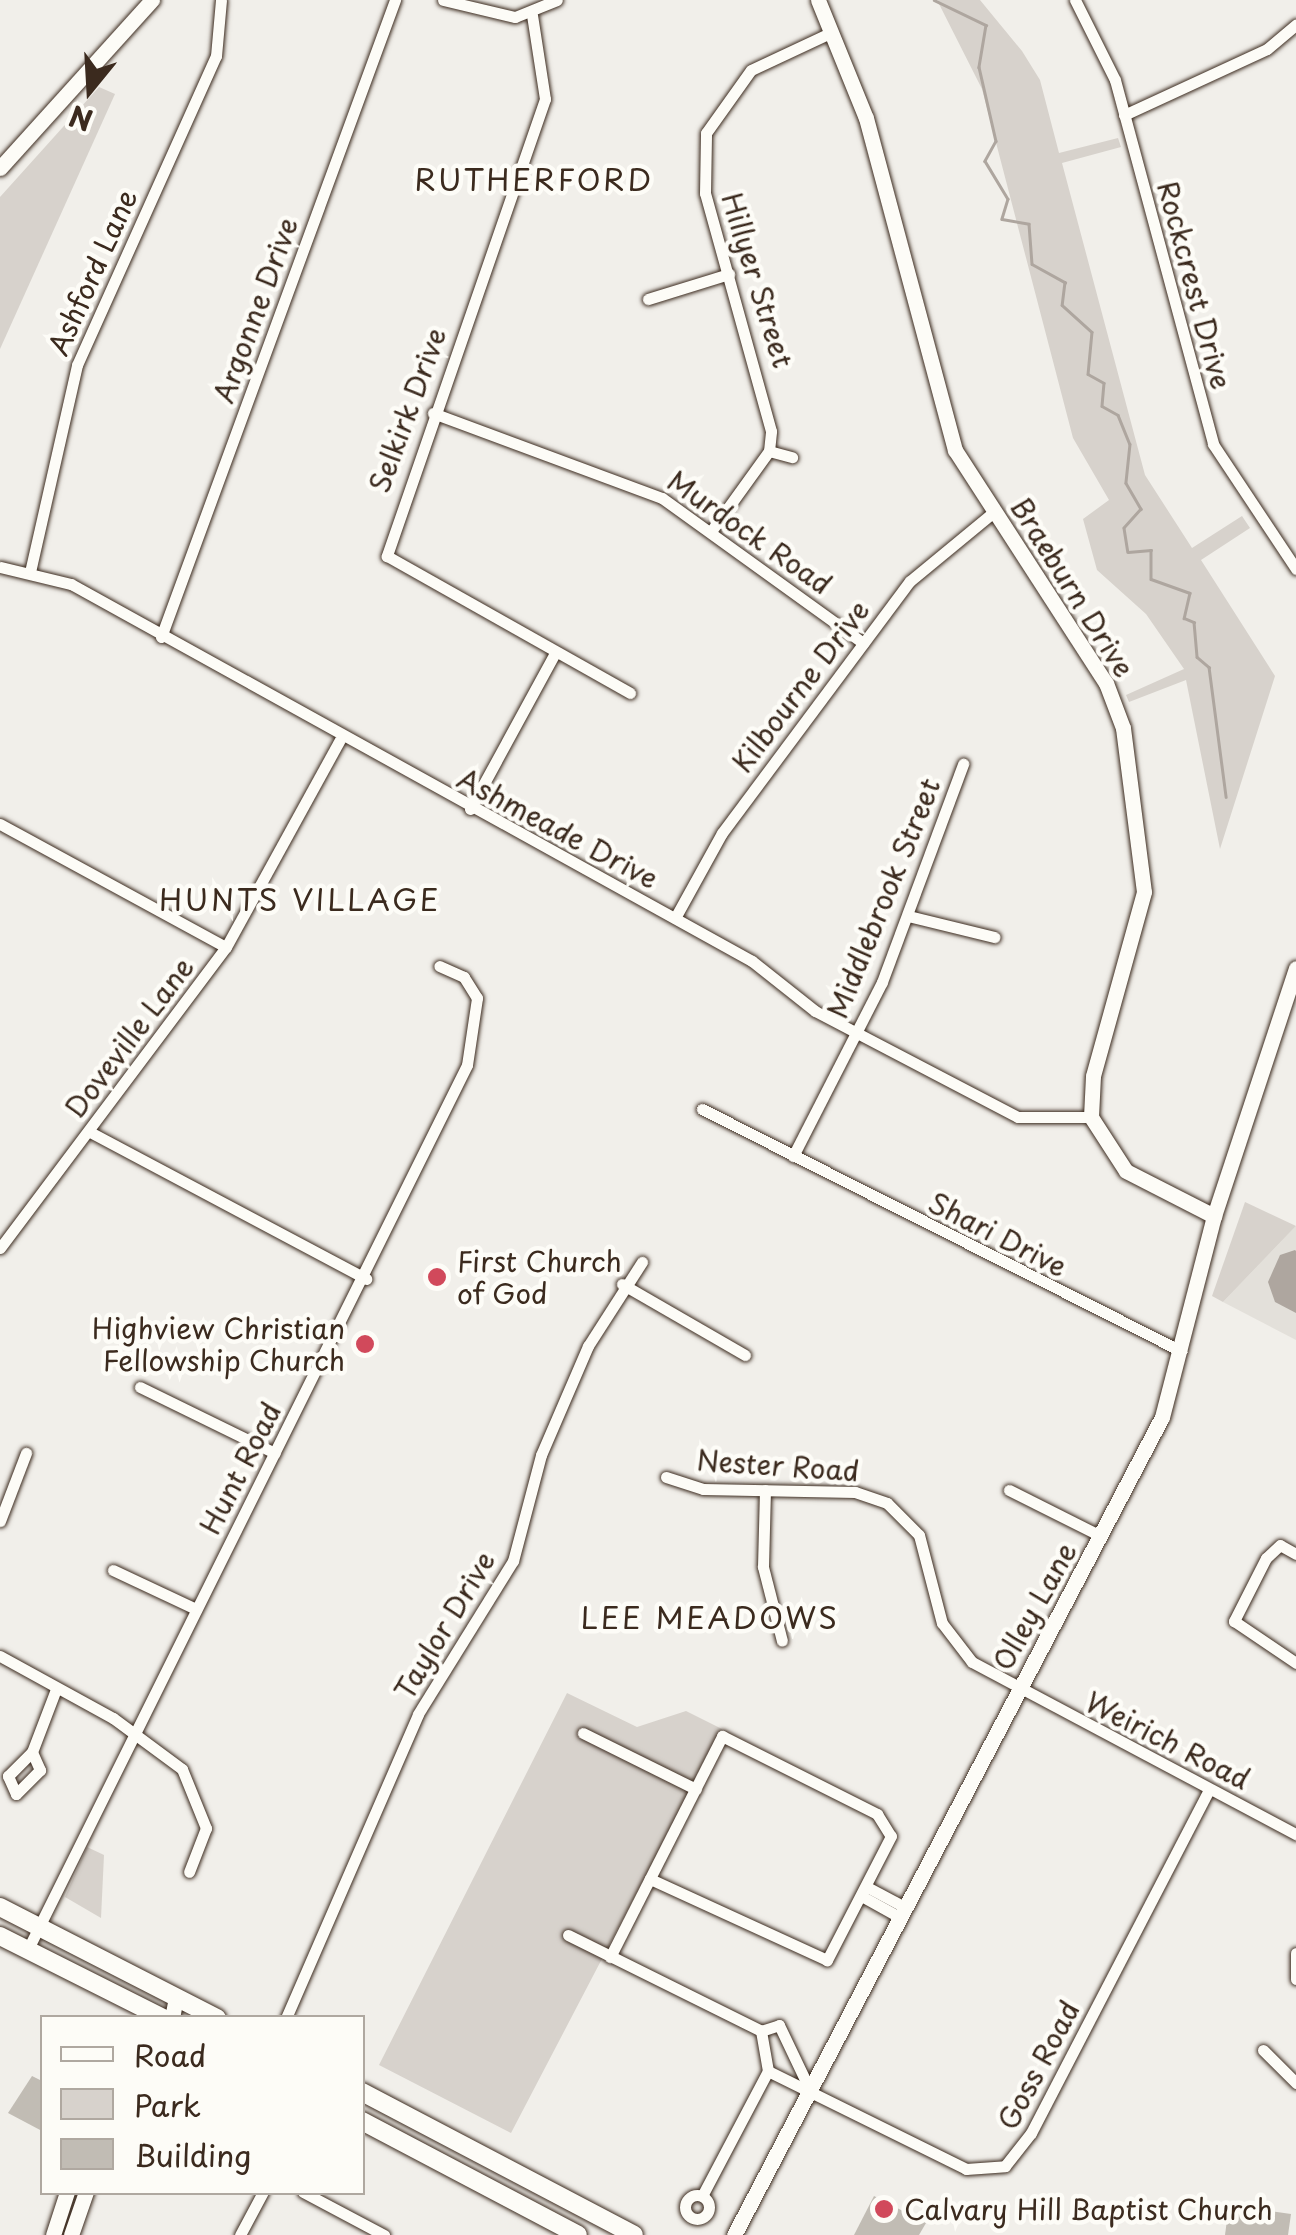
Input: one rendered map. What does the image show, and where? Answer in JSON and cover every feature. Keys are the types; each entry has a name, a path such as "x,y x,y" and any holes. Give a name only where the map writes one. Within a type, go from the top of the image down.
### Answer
{"main road":[{"path":"0,168 152,0"},
{"name":"Braeburn Drive","path":"818,0 866,118 946,423 995,510 1112,694 1141,820 1142,914 1093,1076 1091,1117"},
{"name":"Olley Lane","path":"734,2235 1162,1417 1214,1216 1292,995 1296,968"},
{"path":"1091,1117 1126,1172 1214,1216"},
{"path":"0,1907 212,2015"},
{"path":"0,1936 157,2015"},
{"path":"162,2015 176,1997"},
{"path":"365,2094 634,2235"},
{"path":"365,2123 578,2235"},
{"path":"53,2235 66,2195"},
{"path":"71,2235 85,2195"}],"street":[{"name":"Ashford Lane","path":"30,572 76,365 216,56 221,0"},
{"name":"Argonne Drive","path":"162,638 394,0"},
{"path":"443,0 482,14 532,15 557,0"},
{"name":"Rockcrest Drive","path":"1083,2 1124,114 1213,444 1296,569"},
{"name":"Selkirk Drive","path":"387,556 433,412 545,99 532,15"},
{"path":"1124,114 1296,26"},
{"name":"Hillyer Street","path":"769,451 770,413 702,178 712,117 751,70 832,32"},
{"path":"648,299 729,274"},
{"name":"Murdock Road","path":"433,412 646,490 712,530 863,643"},
{"path":"712,530 769,451 792,457"},
{"name":"Kilbourne Drive","path":"675,918 722,833 863,643 926,564 995,510"},
{"path":"374,562 387,556 630,693"},
{"name":"Ashmeade Drive","path":"0,567 71,584 340,740 675,918 857,1034 1025,1120 1091,1117"},
{"path":"470,809 555,653"},
{"name":"Doveville Lane","path":"0,1248 226,947 340,740"},
{"name":"Middlebrook Street","path":"793,1156 857,1034 908,916 963,764"},
{"path":"0,824 226,947"},
{"path":"908,916 994,937"},
{"name":"Hunt Road","path":"28,1950 133,1733 366,1279 479,1030 472,987 439,966"},
{"name":"Shari Drive","path":"702,1109 1181,1352"},
{"path":"90,1132 366,1279"},
{"name":"Taylor Drive","path":"287,2015 418,1714 513,1561 555,1420 622,1284 642,1262"},
{"path":"622,1284 745,1355"},
{"path":"140,1387 275,1453"},
{"path":"0,1521 26,1453"},
{"name":"Nester Road","path":"666,1477 764,1490 855,1492 896,1510 924,1545 952,1640 1018,1690"},
{"path":"764,1490 764,1567 782,1641"},
{"path":"1009,1490 1101,1536"},
{"path":"1296,1554 1280,1545 1266,1558 1234,1622 1296,1662"},
{"path":"113,1570 196,1609"},
{"path":"0,1656 133,1733 182,1769 200,1794 206,1838 189,1872"},
{"path":"32,1752 56,1689"},
{"name":"Weirich Road","path":"1018,1690 1296,1834"},
{"path":"582,1733 696,1789"},
{"path":"610,1957 722,1736 877,1814 890,1836 867,1893 834,1954 818,1960 650,1879"},
{"name":"Goss Road","path":"810,2087 966,2169 1012,2162 1208,1790"},
{"path":"867,1893 902,1912"},
{"path":"568,1935 761,2031 779,2025 810,2087"},
{"path":"1296,1953 1296,1980"},
{"path":"702,2196 768,2070 761,2031"},
{"path":"1263,2050 1296,2083"},
{"path":"768,2070 810,2087"},
{"path":"240,2235 261,2195"},
{"path":"309,2195 384,2235"}],"shaded area":[{"path":"1296,1226 1296,1340 1223,1302"},
{"path":"1295,1250 1296,1313 1275,1302 1268,1282 1280,1255"}],"green space":[{"path":"937,0 980,0 1022,51 1040,80 1059,153 1118,138 1121,147 1062,163 1145,475 1192,548 1242,516 1250,528 1201,560 1275,676 1220,849 1186,680 1129,702 1126,695 1184,669 1146,614 1097,570 1083,519 1109,500 1073,438 982,89"},
{"path":"99,87 115,94 0,349 0,197"},
{"path":"1245,1202 1296,1226 1223,1302 1212,1296"},
{"path":"567,1693 637,1727 686,1711 722,1729 511,2133 379,2065"},
{"path":"87,1847 104,1855 101,1918 65,1897"}],"building":[{"path":"32,2076 40,2080 40,2130 8,2113"},
{"name":"Calvary Hill Baptist Church","path":"874,2196 926,2223 919,2235 854,2235"},
{"path":"1229,2205 1291,2214 1288,2235 1225,2235"}],"waterway":[{"path":"934,0 986,25 979,67 996,141 985,161 1008,199 1002,219 1029,224 1032,264 1065,282 1062,305 1092,332 1088,374 1104,383 1102,406 1118,415 1130,444 1126,483 1141,509 1124,528 1128,552 1151,550 1151,579 1190,593 1184,618 1194,622 1197,657 1209,667 1226,797"}],"place":[{"name":"First Church of God","path":"437,1277"},
{"name":"Highview Christian Fellowship Church","path":"365,1344"},
{"name":"Calvary Hill Baptist Church","path":"884,2209"}],"district":[{"name":"RUTHERFORD","path":"534,179"},
{"name":"HUNTS VILLAGE","path":"300,899"},
{"name":"LEE MEADOWS","path":"710,1617"}]}
